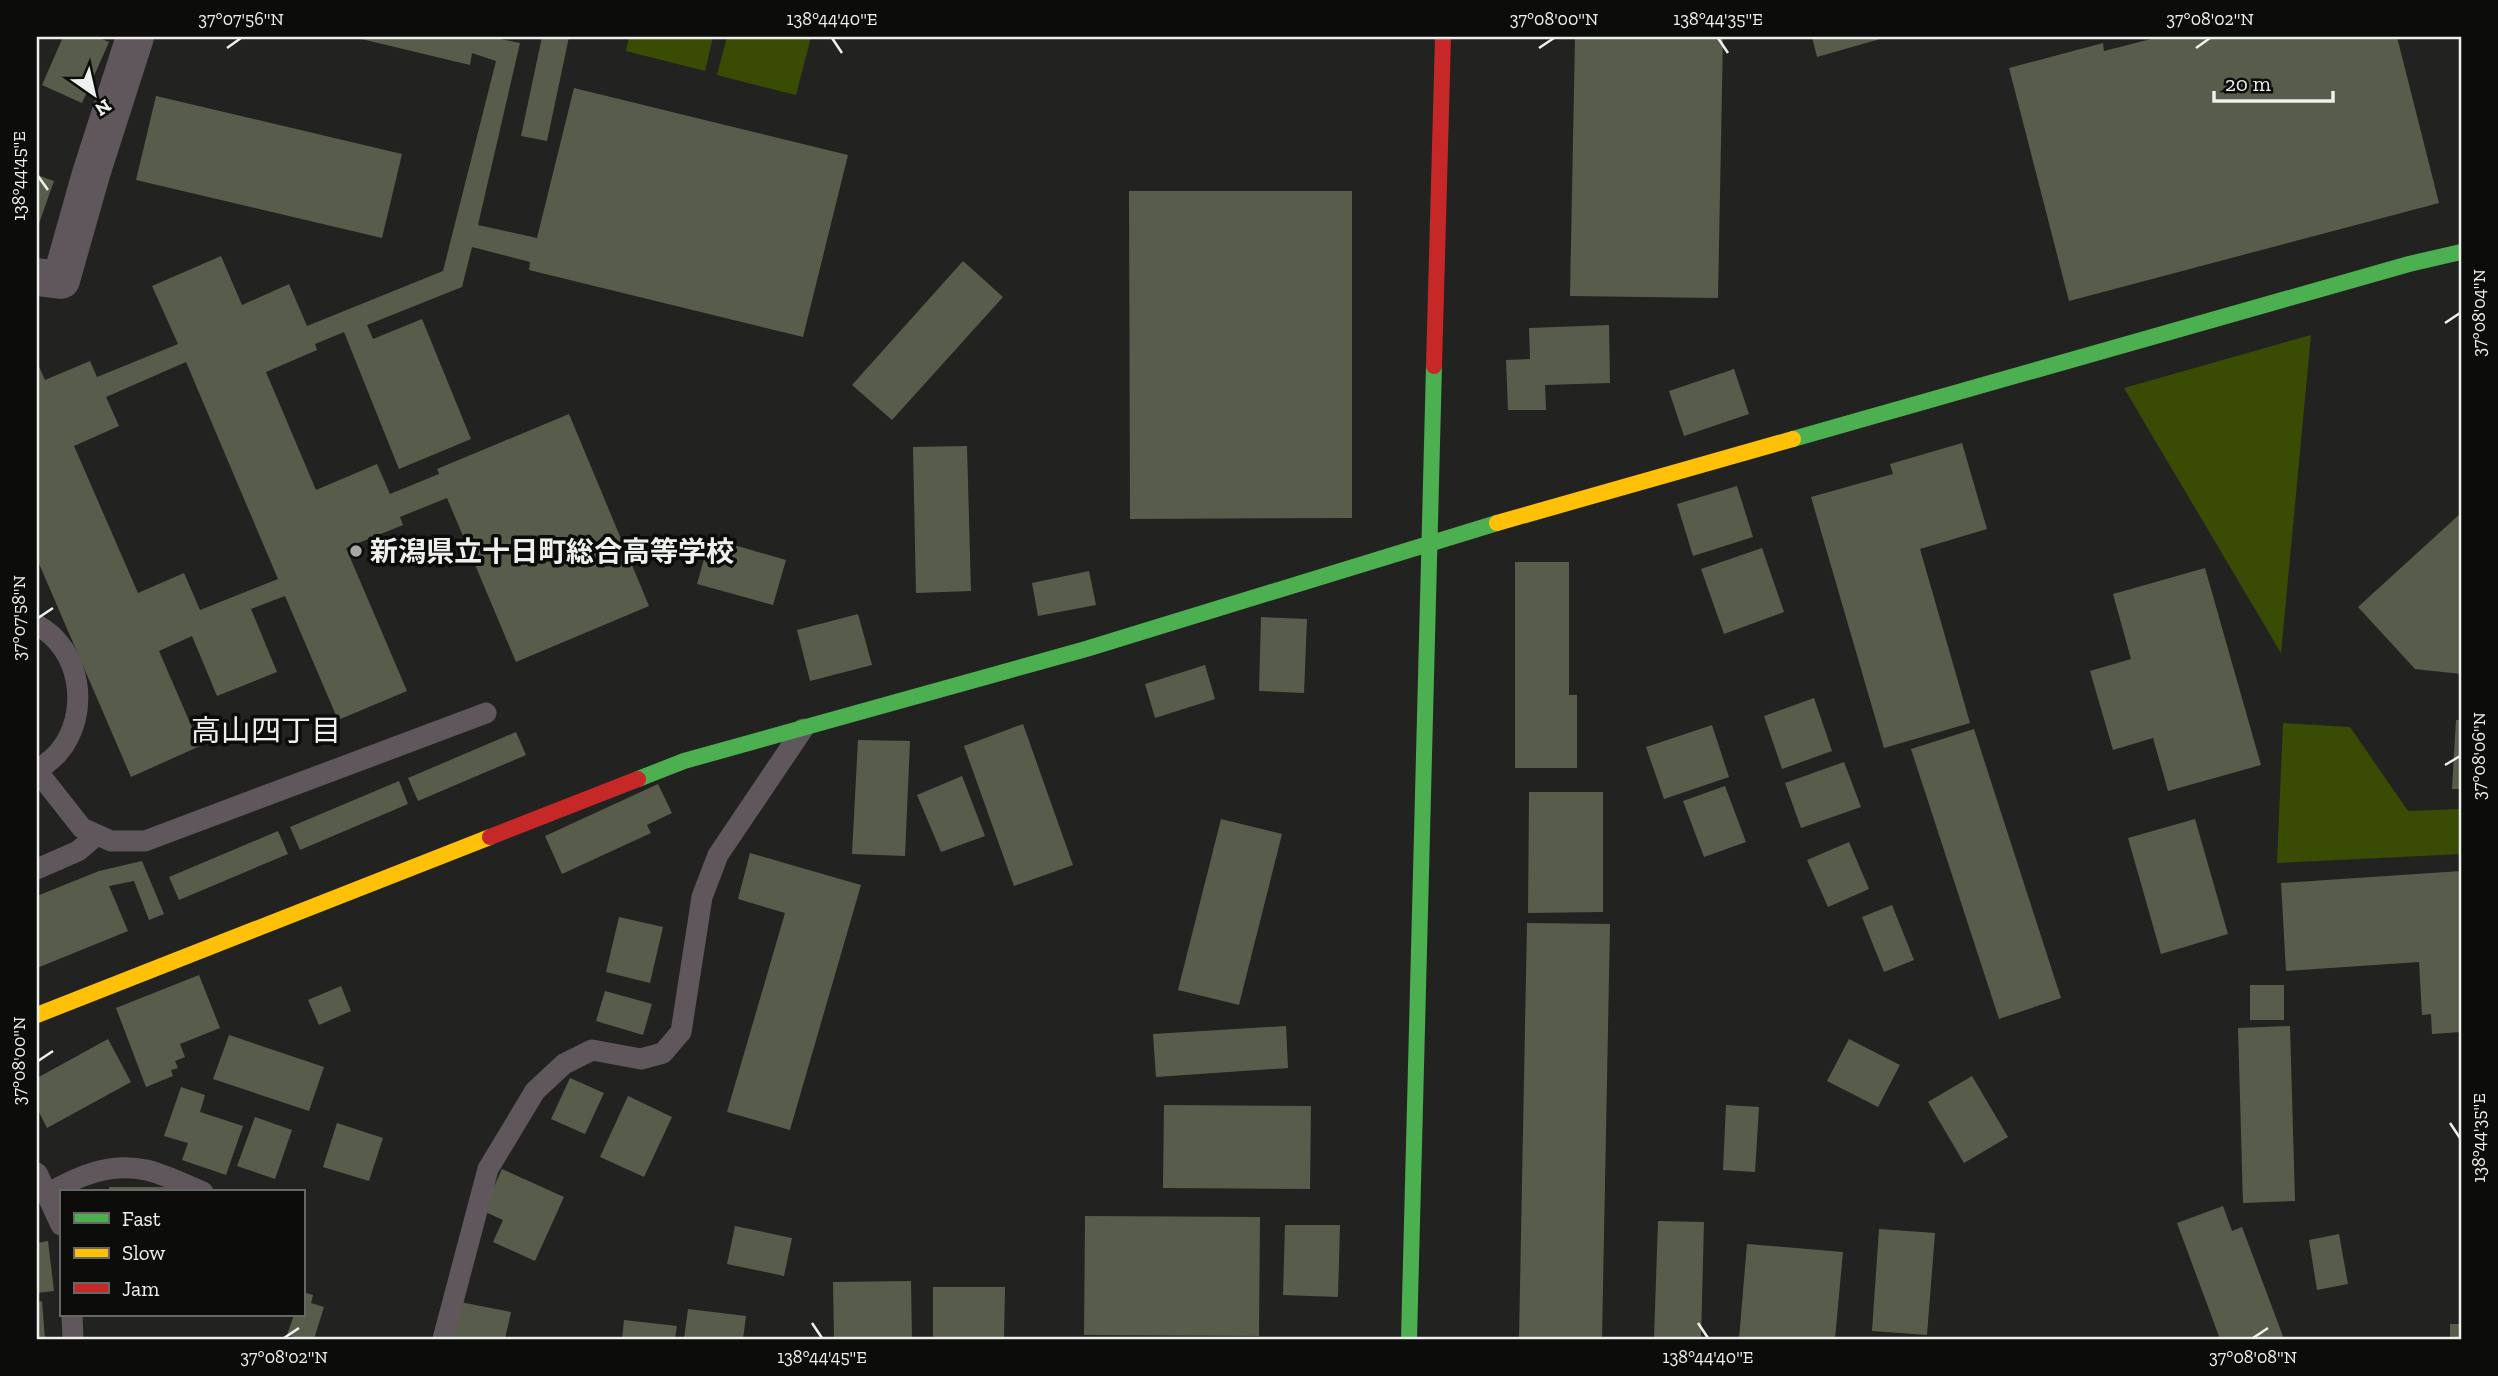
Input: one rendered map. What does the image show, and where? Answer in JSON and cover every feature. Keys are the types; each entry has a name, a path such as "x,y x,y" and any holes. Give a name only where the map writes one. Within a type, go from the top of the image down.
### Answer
{"street":[{"path":"37,277 61,279 135,37"},
{"path":"1409,1339 1443,37"},
{"path":"37,1014 684,761 1086,649 1431,542 2409,264 2461,252"}],"lane":[{"path":"37,625 64,649 76,674 79,702 73,729 58,753 37,771 82,828 111,841 145,841 486,713"},
{"path":"443,1339 488,1169 535,1091 564,1063 592,1050 641,1059 663,1053 681,1032 702,897 718,855 804,727"},
{"path":"37,869 78,850 97,835"},
{"path":"47,1194 74,1179 110,1168 147,1170 198,1190"},
{"path":"37,1173 60,1223"},
{"path":"72,1316 73,1339"}],"green space":[{"path":"629,37 713,37 705,71 626,51"},
{"path":"727,37 811,37 796,95 717,75"},
{"path":"2311,335 2281,653 2124,388"},
{"path":"2283,723 2350,727 2408,811 2461,809 2461,854 2277,863"}],"building":[{"path":"63,37 97,37 109,42 82,103 42,85"},
{"path":"353,37 490,37 520,43 478,225 537,238 574,88 848,155 803,337 529,270 530,262 472,247 462,287 367,325 373,339 422,319 471,439 399,469 344,332 315,344 317,350 266,372 316,490 377,464 390,494 439,474 437,469 569,414 649,606 516,662 447,498 400,517 403,525 346,548 407,691 338,720 285,596 251,609 277,672 217,696 192,636 159,651 200,746 131,777 37,559 37,362 45,380 90,361 97,377 178,344 152,286 221,256 242,305 289,284 307,326 443,271 496,61 472,53 470,65","holes":["186,362 278,579 200,610 184,573 138,593 74,446 119,426 106,397"]},
{"path":"542,37 569,37 547,141 521,136"},
{"path":"1575,37 1723,37 1718,298 1570,296"},
{"path":"1812,37 1880,37 1880,39 1817,57"},
{"path":"2159,37 2397,37 2439,203 2069,301 2009,68 2103,43 2104,51"},
{"path":"156,96 402,154 382,238 136,180"},
{"path":"37,175 54,181 37,229"},
{"path":"1129,191 1352,191 1352,518 1130,519"},
{"path":"963,261 1003,297 892,420 852,385"},
{"path":"1609,325 1610,383 1545,385 1546,410 1508,410 1506,360 1530,359 1529,328"},
{"path":"1734,369 1749,414 1684,436 1669,391"},
{"path":"1962,443 1987,529 1920,549 1970,723 1884,748 1811,497 1893,474 1890,464"},
{"path":"967,446 971,591 916,593 913,447"},
{"path":"1737,486 1753,537 1693,556 1677,504"},
{"path":"2461,513 2461,674 2415,669 2358,607"},
{"path":"710,538 786,560 773,605 697,584"},
{"path":"1762,548 1784,612 1724,634 1701,569"},
{"path":"1515,562 1569,562 1569,695 1577,695 1577,768 1515,768"},
{"path":"2205,568 2261,765 2168,791 2153,738 2113,750 2090,671 2131,659 2113,594"},
{"path":"1089,571 1096,605 1038,616 1032,583"},
{"path":"858,614 872,665 810,681 797,630"},
{"path":"1261,617 1307,619 1304,693 1259,691"},
{"path":"1205,665 1215,699 1155,718 1145,684"},
{"path":"1814,698 1832,751 1782,769 1764,716"},
{"path":"2456,720 2461,720 2461,789 2452,789"},
{"path":"1023,724 1073,865 1014,886 964,746"},
{"path":"1712,725 1729,777 1664,799 1646,747"},
{"path":"1974,729 2061,998 1999,1019 1911,749"},
{"path":"516,732 526,755 418,801 408,778"},
{"path":"858,740 910,741 905,856 852,854"},
{"path":"1844,762 1861,807 1801,828 1785,783"},
{"path":"962,776 985,836 941,852 917,795"},
{"path":"399,781 408,804 300,850 290,827"},
{"path":"658,784 672,813 647,825 651,833 562,874 545,836"},
{"path":"1725,786 1746,842 1704,857 1683,801"},
{"path":"1529,792 1603,792 1603,912 1528,913"},
{"path":"1221,819 1282,834 1239,1005 1178,990"},
{"path":"2195,819 2228,934 2161,954 2128,838"},
{"path":"278,831 288,854 179,900 169,877"},
{"path":"1849,842 1869,889 1828,907 1807,860"},
{"path":"750,853 861,885 790,1130 727,1112 785,913 738,899"},
{"path":"142,861 164,914 149,920 134,881 109,886 128,931 37,968 37,896 99,871"},
{"path":"2461,871 2461,1032 2432,1034 2431,1014 2422,1015 2419,962 2286,971 2281,883"},
{"path":"1892,905 1914,960 1884,972 1862,917"},
{"path":"619,917 663,927 650,983 606,972"},
{"path":"1527,923 1610,924 1602,1339 1519,1339"},
{"path":"199,975 220,1028 180,1044 185,1057 175,1061 178,1068 171,1070 173,1076 146,1087 116,1008"},
{"path":"2250,985 2284,985 2284,1020 2250,1020"},
{"path":"341,986 351,1011 319,1025 308,1000"},
{"path":"605,991 652,1004 643,1035 596,1021"},
{"path":"1286,1026 1288,1068 1156,1077 1153,1034"},
{"path":"2290,1026 2295,1201 2243,1203 2238,1028"},
{"path":"229,1035 324,1067 309,1111 213,1079"},
{"path":"108,1039 131,1082 47,1128 37,1108 37,1078"},
{"path":"1849,1039 1900,1065 1878,1107 1827,1081"},
{"path":"1972,1076 2008,1137 1964,1163 1928,1102"},
{"path":"570,1078 604,1093 585,1134 551,1119"},
{"path":"181,1087 205,1095 200,1112 243,1126 226,1175 182,1160 188,1143 164,1136"},
{"path":"628,1096 672,1117 644,1177 600,1157"},
{"path":"1164,1105 1311,1106 1310,1189 1163,1188"},
{"path":"1726,1105 1759,1107 1755,1172 1723,1170"},
{"path":"255,1117 292,1130 275,1179 237,1166"},
{"path":"337,1123 383,1138 369,1181 323,1167"},
{"path":"502,1169 564,1197 535,1261 493,1242 503,1220 483,1211"},
{"path":"109,1187 174,1187 174,1190 109,1190"},
{"path":"2223,1206 2232,1231 2242,1227 2284,1339 2220,1339 2177,1223"},
{"path":"1085,1216 1260,1217 1259,1336 1084,1335"},
{"path":"1658,1221 1704,1222 1701,1339 1654,1339"},
{"path":"1285,1225 1340,1225 1338,1297 1283,1295"},
{"path":"735,1226 792,1238 784,1276 727,1264"},
{"path":"1879,1229 1935,1233 1927,1335 1872,1331"},
{"path":"2339,1234 2348,1284 2317,1290 2309,1240"},
{"path":"48,1241 54,1291 37,1293 37,1243"},
{"path":"1747,1244 1843,1252 1835,1339 1739,1339"},
{"path":"911,1281 912,1339 834,1339 833,1282"},
{"path":"933,1287 1005,1287 1004,1339 933,1339"},
{"path":"304,1292 313,1295 311,1303 324,1307 314,1339 287,1335 294,1316 304,1316"},
{"path":"42,1301 45,1339 37,1339 37,1302"},
{"path":"460,1302 511,1312 505,1339 453,1339"},
{"path":"688,1309 746,1316 743,1339 684,1339"},
{"path":"624,1320 677,1326 675,1339 622,1339"},
{"path":"2450,1324 2461,1324 2461,1339 2450,1339"}],"traffic: fast":[{"path":"1793,439 2409,264 2461,252"},
{"path":"1409,1339 1434,366"},
{"path":"638,779 684,761 1086,649 1497,523"}],"traffic: slow":[{"path":"1497,523 1793,439"},
{"path":"37,1015 490,837"}],"traffic: jam":[{"path":"1434,366 1443,37"},
{"path":"490,837 638,779"}],"place":[{"name":"新潟県立十日町総合高等学校","path":"356,551"}],"district":[{"name":"高山四丁目","path":"266,731"}]}
